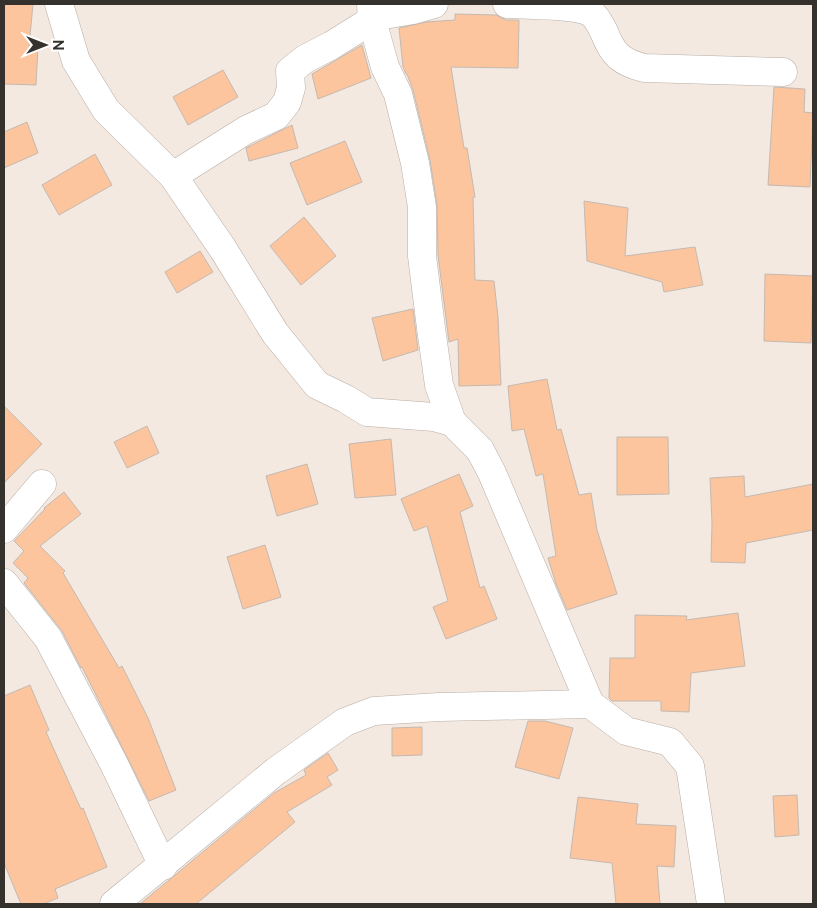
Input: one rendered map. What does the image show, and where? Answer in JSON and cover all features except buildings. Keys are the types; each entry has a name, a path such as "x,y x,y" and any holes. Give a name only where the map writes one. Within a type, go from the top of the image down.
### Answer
{"street":[{"path":"59,4 76,61 106,110 173,176 223,249 276,333 316,385 367,412 434,417 452,422"},
{"path":"372,12 384,15 434,4"},
{"path":"507,4 572,7 591,13 600,23 615,54 628,63 644,68 783,72"},
{"path":"173,176 246,130 276,116 287,102 291,88 290,71 305,59 332,46 372,12"},
{"path":"372,12 385,67 398,94 415,163 422,207 422,256 439,385 452,422 480,450 492,473 590,704 626,731 670,742 690,766 711,904"},
{"path":"4,529 42,484"},
{"path":"4,582 48,638 114,764 163,866"},
{"path":"114,904 163,866 276,771 345,722 374,711 439,707 590,704"}]}
